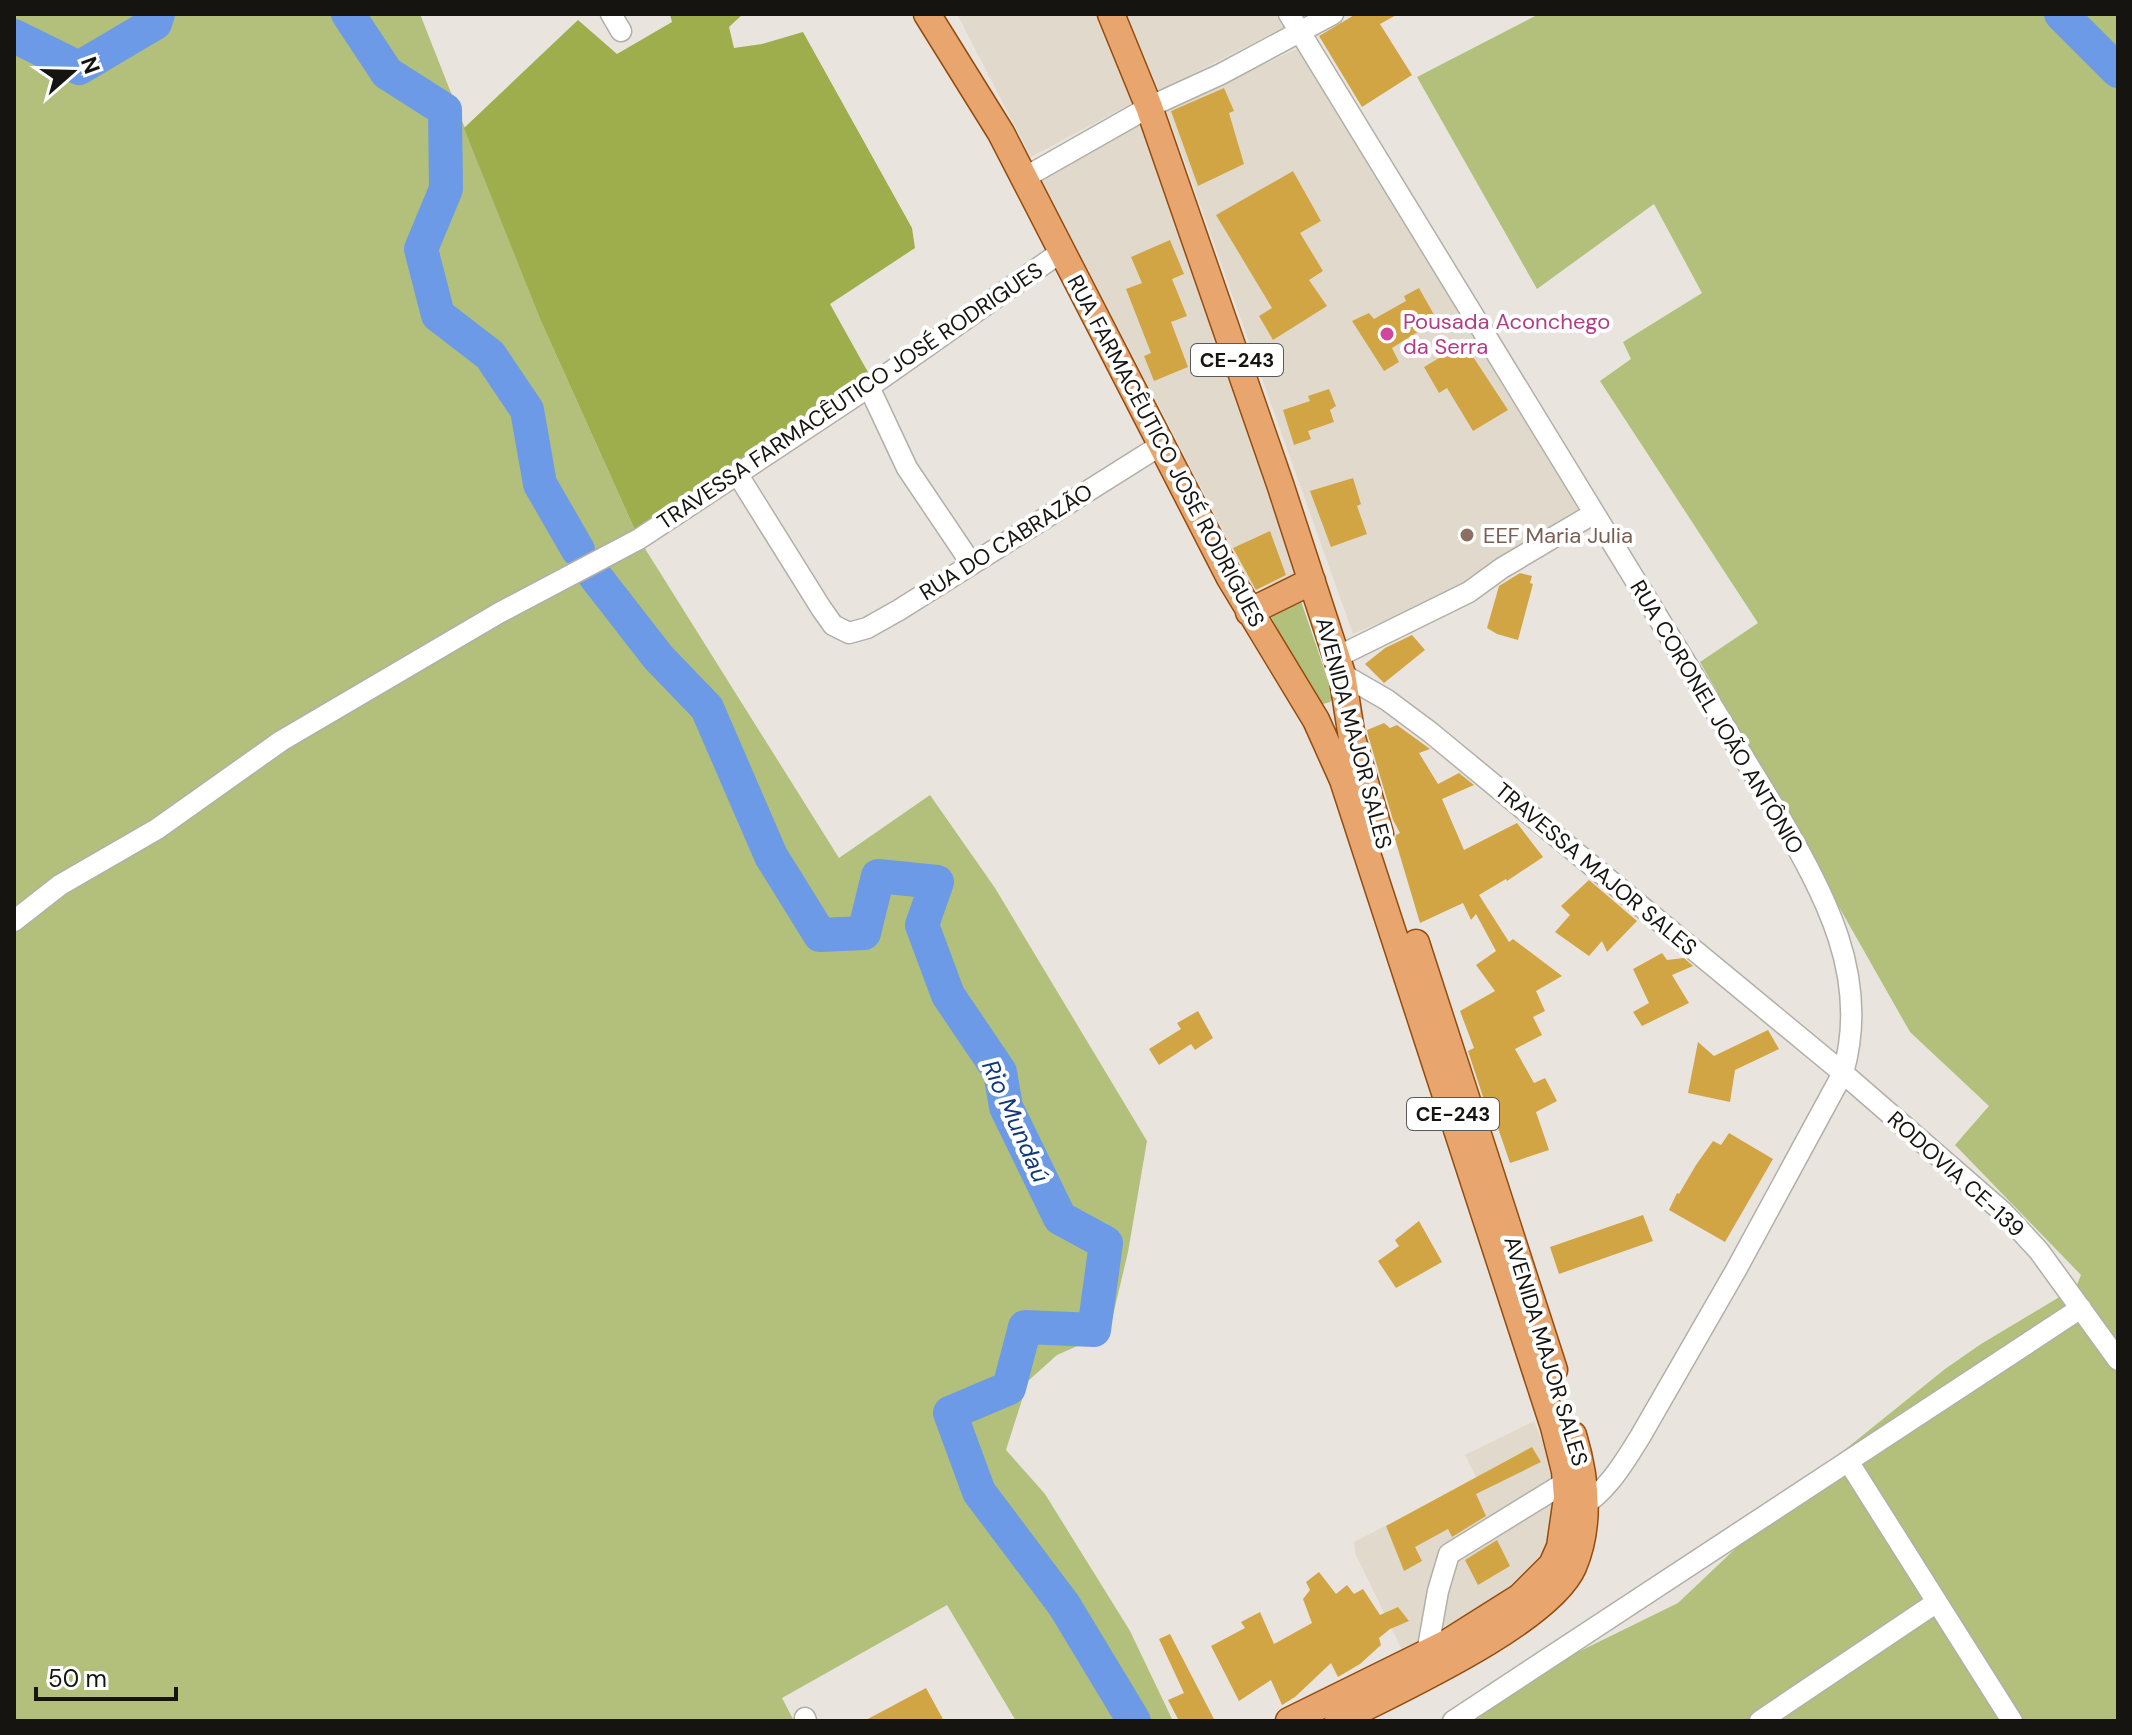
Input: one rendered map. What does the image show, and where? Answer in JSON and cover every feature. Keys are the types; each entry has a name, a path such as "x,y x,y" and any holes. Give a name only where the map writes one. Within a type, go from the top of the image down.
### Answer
{"main road":[{"name":"RUA FARMACÊUTICO JOSÉ RODRIGUES","path":"914,14 1001,157 1024,178"},
{"name":"RUA FARMACÊUTICO JOSÉ RODRIGUES","path":"927,14 1011,153 1249,612 1316,720"},
{"name":"AVENIDA MAJOR SALES","path":"1111,14 1149,107 1340,666 1346,711 1408,948 1554,1427 1566,1482 1576,1509"},
{"path":"1249,612 1312,581"},
{"path":"1316,720 1346,711"},
{"name":"AVENIDA MAJOR SALES","path":"1316,720 1483,1144 1583,1468 1576,1509"},
{"name":"CE-243","path":"1338,1721 1432,1661 1540,1579 1552,1565 1576,1509"},
{"name":"CE-243","path":"1289,1721 1432,1661"}],"street":[{"name":"RUA CORONEL JOÃO ANTÔNIO","path":"1289,14 1777,812 1822,895 1837,934 1851,995 1851,1039 1843,1073 1736,1270 1625,1462 1601,1491 1576,1509"},
{"path":"1024,178 1149,107 1301,33 1333,14"},
{"name":"TRAVESSA FARMACÊUTICO JOSÉ RODRIGUES","path":"14,921 60,885 157,829 281,741 499,613 639,539 869,387 1061,252"},
{"path":"869,387 907,468 971,563"},
{"name":"RUA DO CABRAZÃO","path":"738,475 821,608 833,625 849,633 867,628 889,616 1161,445"},
{"path":"1340,666 1469,592 1502,568 1593,514"},
{"name":"TRAVESSA MAJOR SALES","path":"1340,666 1430,732 1843,1073"},
{"name":"RODOVIA CE-139","path":"1843,1073 2003,1212 2039,1251 2118,1360"},
{"path":"1453,1721 2081,1308"},
{"path":"1848,1461 2012,1721"},
{"path":"1432,1661 1438,1591 1449,1554 1566,1482"},
{"path":"1760,1721 1937,1602"}],"shaded area":[{"path":"957,14 1100,14 1136,101 1031,157"},
{"path":"1126,14 1276,14 1285,27 1159,91"},
{"path":"1299,48 1585,515 1484,579 1353,634 1166,109"},
{"path":"1140,123 1296,576 1254,590 1041,179"},
{"path":"1534,1421 1553,1467 1557,1518 1544,1558 1507,1592 1402,1650 1355,1553 1354,1542 1477,1479 1465,1455"}],"green space":[{"path":"14,14 420,14 540,319 639,539 839,858 930,795 995,888 1147,1141 1128,1252 1109,1332 1057,1355 1028,1381 1006,1450 1045,1494 1130,1631 1173,1721 1016,1721 947,1605 782,1698 794,1721 14,1721"},
{"path":"670,14 743,14 729,27 734,48 762,44 803,32 912,228 915,248 830,304 874,383 639,539 540,319 464,128 578,20 617,54 672,22"},
{"path":"1539,14 2118,14 2118,1721 1437,1721 1678,1603 1811,1477 1945,1369 2076,1287 2081,1275 1955,1145 1989,1106 1910,1032 1700,662 1758,623 1600,381 1631,359 1623,342 1702,293 1654,204 1537,289 1417,77"},
{"path":"1301,601 1333,697 1323,704 1316,700 1270,615"}],"building":[{"path":"1356,14 1398,14 1380,24 1412,75 1362,107 1319,36"},
{"path":"1224,88 1234,111 1229,113 1244,164 1198,186 1171,111"},
{"path":"1293,171 1321,221 1300,233 1323,271 1309,280 1327,306 1273,340 1259,316 1272,308 1216,215"},
{"path":"1170,240 1184,274 1172,279 1187,316 1171,322 1188,367 1154,381 1144,356 1151,353 1126,289 1142,283 1131,257"},
{"name":"Pousada Aconchego da Serra","path":"1419,288 1437,320 1392,348 1399,362 1384,371 1352,321 1369,313 1374,319 1406,301 1404,296"},
{"path":"1464,343 1508,410 1473,431 1447,388 1439,393 1424,367"},
{"path":"1329,389 1336,406 1330,410 1334,422 1308,431 1311,439 1294,445 1283,410 1310,401 1308,396"},
{"path":"1353,478 1361,504 1357,506 1367,534 1331,547 1310,491"},
{"path":"1270,531 1286,575 1256,590 1233,548"},
{"path":"1520,573 1532,576 1530,583 1533,584 1518,640 1487,628 1499,586"},
{"path":"1412,635 1425,650 1384,683 1365,664 1385,648"},
{"path":"1384,723 1390,728 1397,725 1430,749 1419,753 1438,784 1459,773 1474,785 1442,799 1464,850 1517,823 1543,857 1479,895 1509,942 1513,939 1562,976 1536,991 1545,1011 1533,1017 1542,1035 1515,1049 1534,1083 1545,1078 1557,1101 1536,1112 1549,1150 1510,1163 1484,1100 1468,1051 1474,1048 1460,1011 1495,991 1476,965 1496,951 1476,914 1471,920 1463,903 1420,923 1395,839 1400,833 1393,820 1367,730"},
{"path":"1589,880 1637,921 1607,952 1602,941 1589,956 1555,932 1570,915 1561,906"},
{"path":"1662,953 1667,960 1684,958 1693,966 1672,975 1689,1003 1642,1026 1633,1012 1649,1003 1633,969"},
{"path":"1198,1011 1213,1038 1195,1050 1191,1044 1159,1065 1149,1049 1181,1029 1177,1023"},
{"path":"1768,1030 1779,1049 1735,1070 1730,1102 1688,1093 1698,1042 1714,1056"},
{"path":"1729,1133 1773,1159 1725,1242 1669,1210 1713,1141 1721,1145"},
{"path":"1643,1215 1653,1241 1559,1274 1550,1247"},
{"path":"1419,1221 1442,1262 1396,1288 1378,1261 1399,1246 1395,1240"},
{"path":"1532,1447 1541,1462 1476,1494 1486,1516 1452,1537 1448,1529 1415,1547 1422,1561 1404,1571 1386,1526"},
{"path":"1497,1540 1510,1566 1478,1585 1465,1560"},
{"path":"1319,1572 1336,1594 1347,1585 1354,1594 1363,1589 1380,1615 1398,1607 1409,1621 1390,1629 1379,1638 1381,1645 1360,1664 1338,1677 1331,1663 1282,1705 1271,1680 1239,1701 1211,1646 1245,1628 1241,1622 1260,1612 1274,1644 1312,1623 1303,1599 1310,1590 1306,1582"},
{"path":"1170,1634 1215,1721 1179,1721 1168,1700 1184,1693 1159,1639"},
{"path":"926,1688 944,1721 864,1721"}],"waterway":[{"name":"Rio Mundaú","path":"14,36 79,68 155,23 158,14"},
{"name":"Rio Mundaú","path":"348,14 387,73 445,110 446,189 421,249 438,315 490,355 527,410 540,484 578,550"},
{"path":"2061,14 2118,71"},
{"name":"Rio Mundaú","path":"595,576 658,657 707,708 771,856 820,935 864,933 878,876 937,882 922,925 948,995 1000,1072 1006,1107 1060,1218 1106,1243 1094,1330 1025,1327 1009,1388 950,1413 979,1492 1064,1605 1134,1721"}],"place":[{"name":"Pousada Aconchego da Serra","path":"1387,334"},
{"name":"EEF Maria Julia","path":"1467,535"}]}
